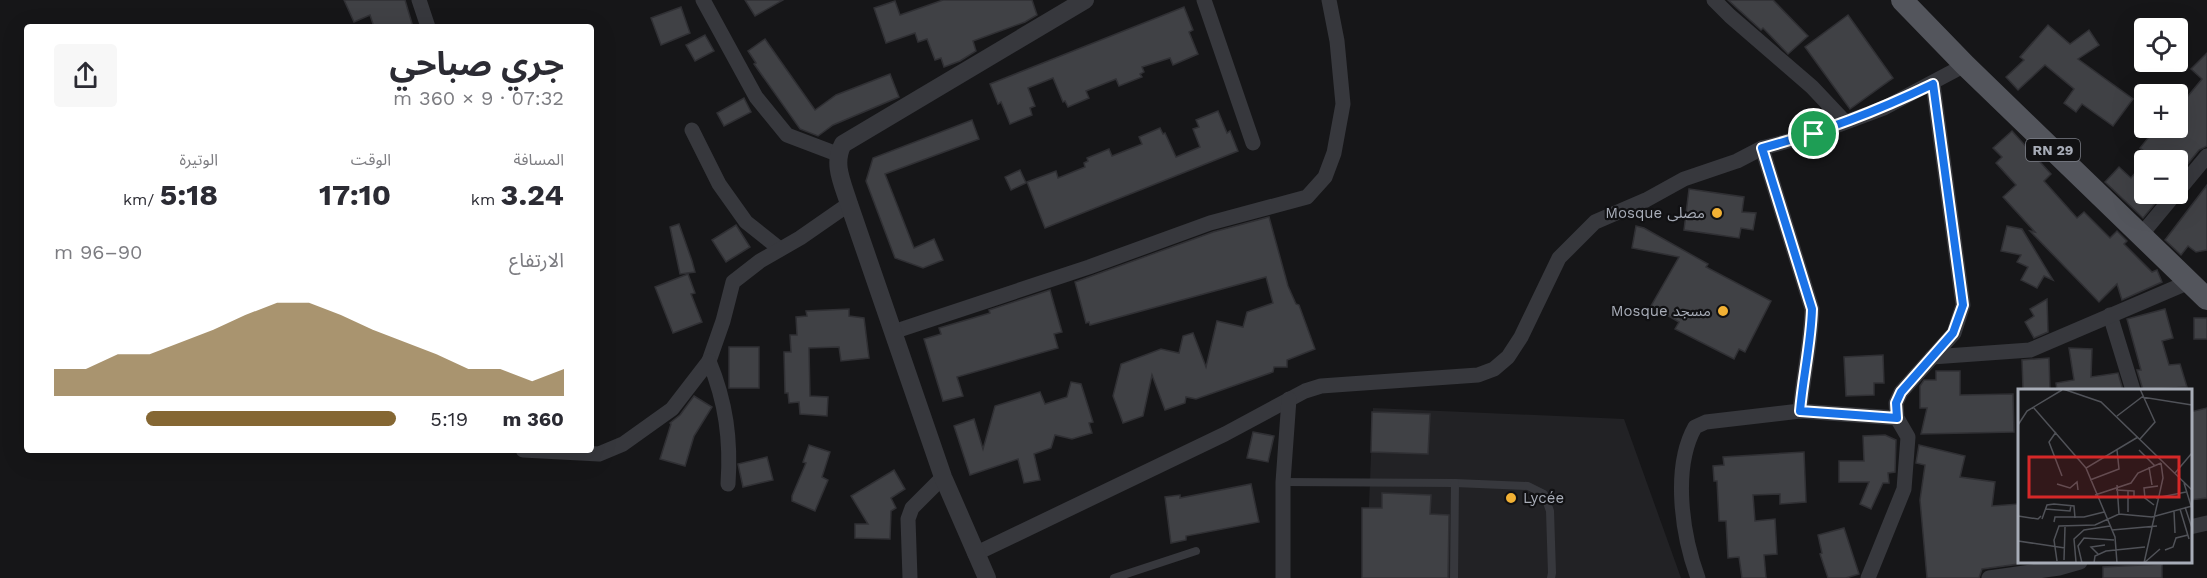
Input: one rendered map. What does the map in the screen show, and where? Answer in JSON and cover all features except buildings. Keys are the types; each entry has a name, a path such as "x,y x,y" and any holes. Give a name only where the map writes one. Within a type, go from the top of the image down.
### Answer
{"main road":[{"name":"RN 29","path":"1902,0 1965,65 2207,299"}],"street":[{"path":"418,0 427,24"},
{"path":"703,0 756,97 787,135 837,154"},
{"path":"987,578 943,477 849,204 837,163 837,154 843,144 1085,0"},
{"path":"1204,0 1253,143"},
{"path":"893,332 1089,267 1210,223 1307,197 1325,177 1334,153 1343,104 1337,41 1329,0"},
{"path":"1714,0 1812,87 1845,122"},
{"path":"975,554 1225,434 1305,391 1321,386 1478,375 1494,369 1508,357 1521,337 1559,258 1595,222 1646,200 1684,179 1737,160 1762,148 1814,134 1884,108 1965,65"},
{"path":"1868,578 1904,489 1908,437 1897,418 1896,403 1901,392 1953,333 1963,305 1933,84"},
{"path":"692,130 719,184 746,222 780,249"},
{"path":"1762,148 1812,309 1811,335 1803,377 1800,411"},
{"path":"2188,179 2207,156"},
{"path":"580,453 599,454 623,444 672,409 709,361 733,282 849,204"},
{"path":"2141,235 2167,204"},
{"path":"1932,357 2030,350 2189,282"},
{"path":"2110,315 2133,389"},
{"path":"709,361 719,387 730,450 728,484"},
{"path":"1283,578 1283,482 1289,399"},
{"path":"1698,578 1692,563 1683,521 1682,481 1685,451 1695,427 1706,422 1800,411 1897,418"},
{"path":"910,578 908,519 912,508 943,477"},
{"path":"2192,526 2207,523"},
{"path":"1989,578 2058,565"}],"lane":[{"path":"1283,482 1455,483 1528,486 1544,494 1550,511 1551,578"},
{"path":"1454,578 1455,483"},
{"path":"1114,578 1196,551"}],"shaded area":[{"name":"Lycée","path":"1373,408 1624,419 1681,578 1366,578"}],"place":[{"name":"Mosque مصلى","path":"1717,213"},
{"name":"Mosque مسجد","path":"1723,311"},
{"name":"Lycée","path":"1511,498"}],"route":[{"path":"1933,84 1963,305 1953,333 1901,392 1896,403 1897,418 1800,411 1803,377 1811,335 1812,309 1762,148 1814,134 1884,108 1933,84"}]}
